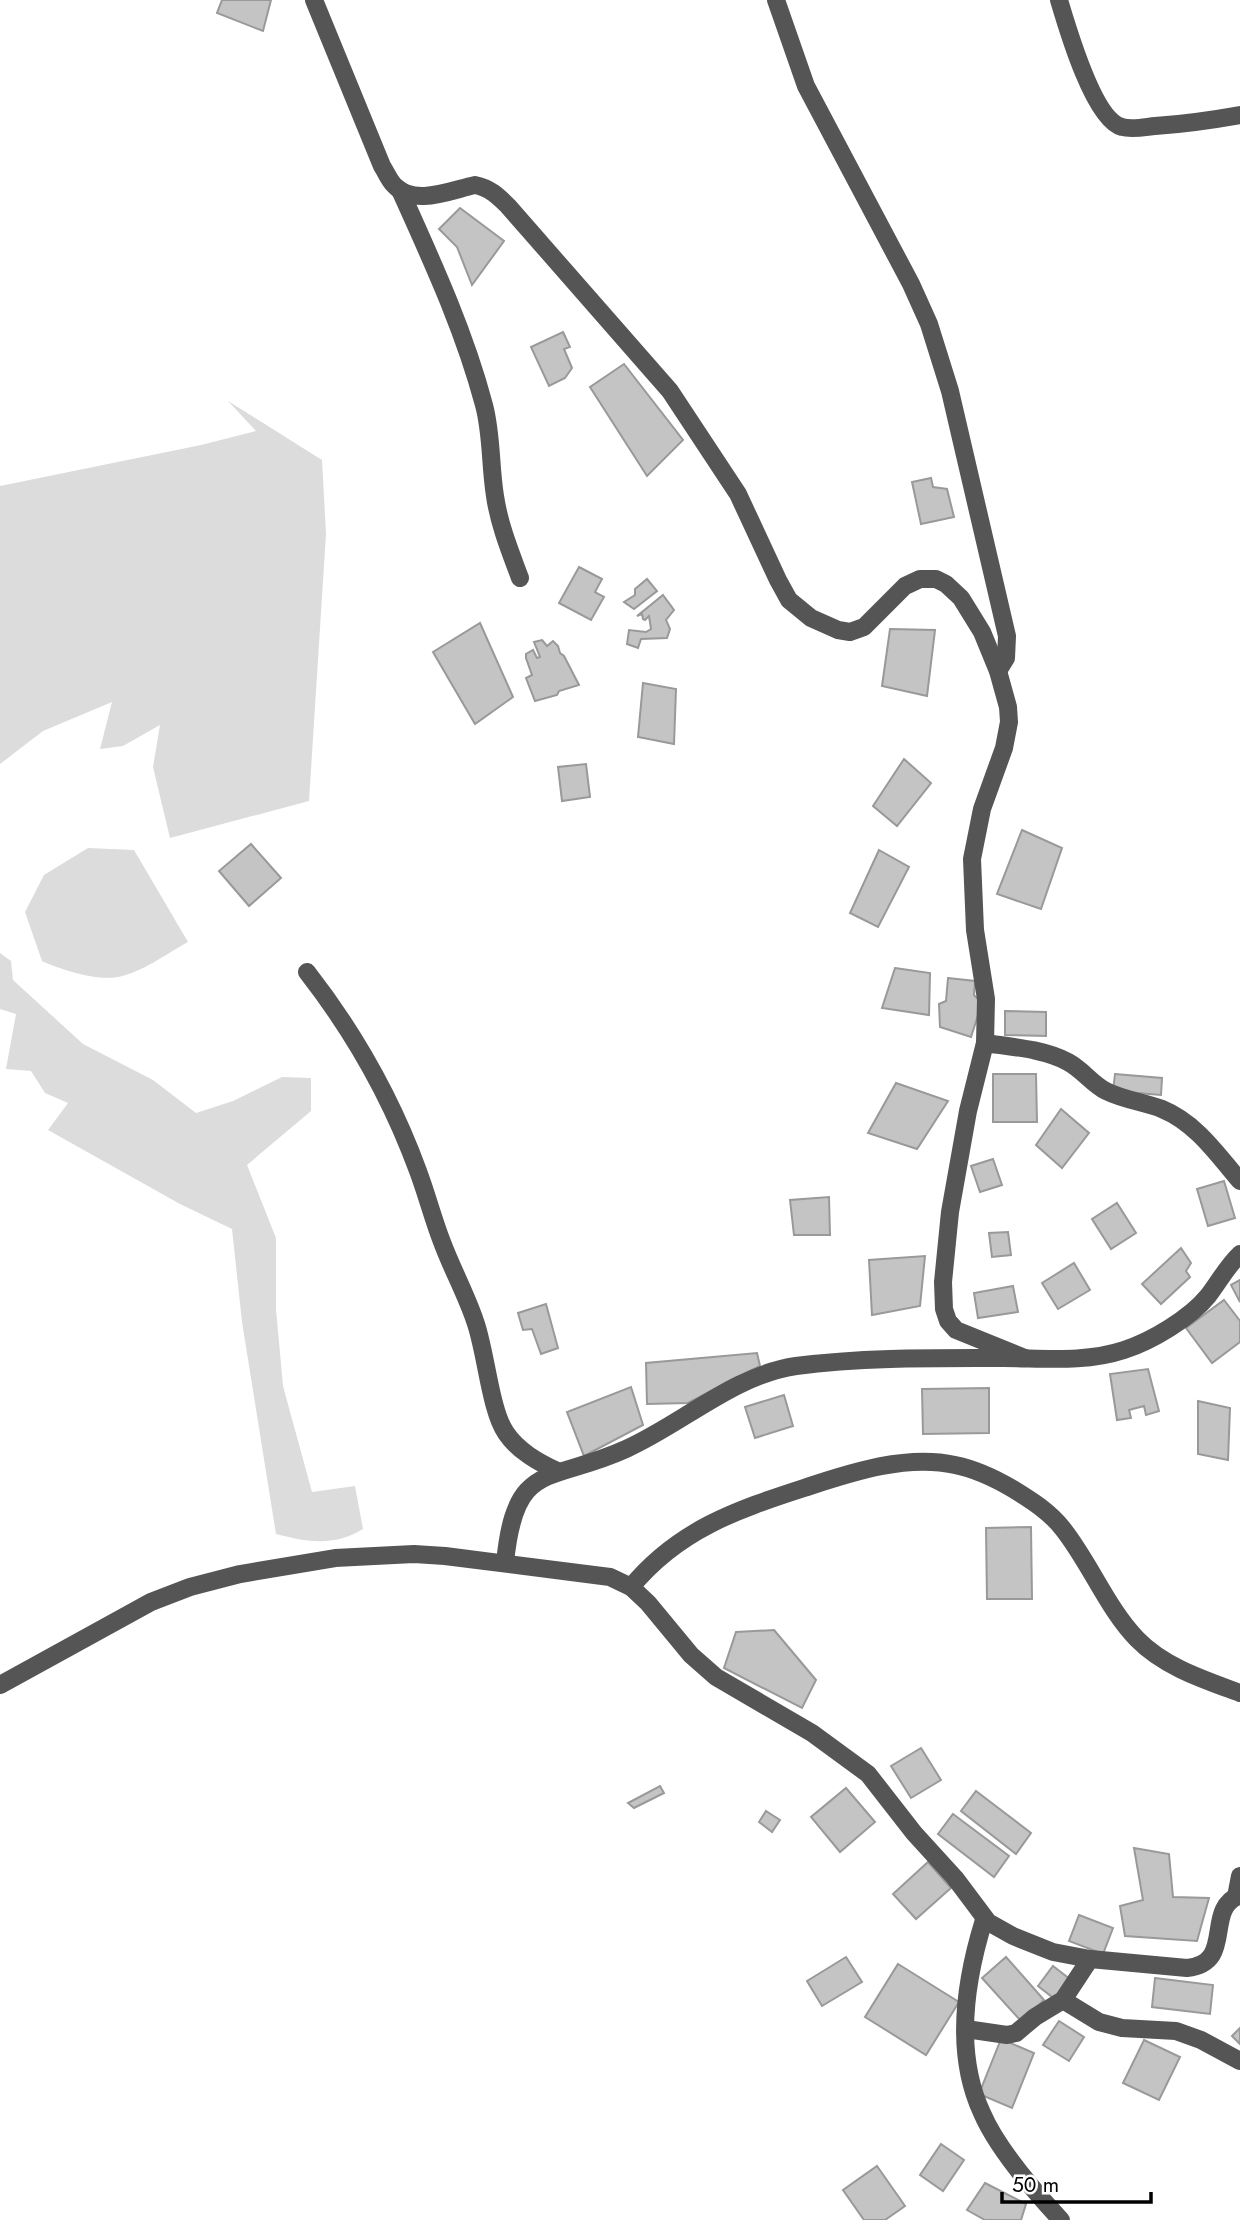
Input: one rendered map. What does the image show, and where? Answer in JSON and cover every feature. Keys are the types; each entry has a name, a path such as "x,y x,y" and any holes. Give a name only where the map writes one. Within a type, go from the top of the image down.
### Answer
{"street":[{"path":"314,0 391,182 411,195 426,196 475,185 491,190 508,206 670,391 738,494 789,600 811,618 838,631 850,632 870,622 905,586 920,579 936,579 947,584 968,608 982,632 998,671 1008,707 1007,734 982,808 974,843 971,874 975,930 986,999 985,1043 968,1111 950,1212 943,1282 944,1309 948,1321 956,1330 982,1343 1025,1358"},
{"path":"776,0 806,86 911,284 929,324 950,391 1007,636 1006,658 998,671"},
{"path":"1059,0 1081,66 1098,102 1115,124 1122,127 1143,127 1240,115"},
{"path":"400,190 452,305 478,384 490,432 495,496 520,578"},
{"path":"307,972 326,995 354,1040 381,1088 407,1146 442,1242 475,1321 505,1432 525,1452 557,1471"},
{"path":"985,1043 1055,1056 1070,1063 1094,1084 1116,1096 1175,1115 1196,1131 1240,1181"},
{"path":"505,1563 514,1510 522,1495 539,1480 557,1471 591,1463 643,1442 736,1388 769,1373 795,1366 899,1359 1058,1360 1092,1357 1124,1350 1146,1341 1197,1308 1240,1254"},
{"path":"631,1587 644,1572 691,1532 734,1513 853,1472 887,1465 954,1464 996,1479 1035,1502 1062,1526 1138,1640 1178,1668 1240,1693"},
{"path":"0,1685 151,1602 190,1587 240,1574 335,1558 384,1554 445,1556 610,1577 631,1587 648,1603 691,1655 716,1677 812,1733 868,1773 914,1833 955,1878 984,1920 1031,1945 1090,1959 1197,1967 1210,1958 1215,1950 1221,1915 1228,1901 1238,1896 1240,1876"},
{"path":"984,1920 973,1958 966,2029 966,2061 982,2113 1052,2216"},
{"path":"966,2029 1007,2035 1016,2033 1035,2017 1063,2000 1090,1959"},
{"path":"1063,2000 1099,2022 1122,2028 1176,2031 1201,2040 1240,2061"}],"shaded area":[{"path":"228,401 322,460 326,534 309,801 170,838 153,767 160,725 123,746 100,749 112,702 43,731 0,764 0,486 201,445 256,431"},
{"path":"88,848 134,850 188,942 145,967 118,977 90,976 42,961 25,912 44,875"},
{"path":"0,953 11,961 13,980 83,1044 153,1080 196,1113 233,1101 282,1077 311,1078 311,1111 247,1165 276,1238 276,1309 283,1386 312,1492 355,1486 363,1529 331,1541 276,1534 242,1322 232,1229 180,1204 48,1130 68,1103 45,1093 31,1071 6,1069 16,1014 0,1009"}],"building":[{"path":"222,0 271,0 263,31 217,13"},
{"path":"460,208 504,241 472,285 457,247 439,229"},
{"path":"563,332 570,347 564,349 572,368 565,378 549,386 531,347"},
{"path":"624,364 683,440 647,476 590,387"},
{"path":"931,478 933,487 947,489 954,517 921,524 912,482"},
{"path":"579,567 602,579 595,592 604,597 591,620 559,603"},
{"path":"647,579 657,591 634,609 624,602 635,595 635,589"},
{"path":"663,595 674,610 666,620 670,629 667,638 641,639 638,648 627,644 629,630 646,632 651,629 649,616 645,620 642,614 637,616"},
{"path":"480,623 513,697 475,724 433,652"},
{"path":"890,629 935,630 927,696 882,686"},
{"path":"542,640 547,646 553,641 558,646 579,685 535,701 526,678 532,675 526,654 533,650 537,658 540,657 534,642"},
{"path":"643,683 676,689 674,744 638,737"},
{"path":"904,759 931,783 897,826 873,806"},
{"path":"586,764 590,797 562,801 558,767"},
{"path":"1022,830 1062,848 1041,909 997,894"},
{"path":"251,844 281,878 249,906 219,871"},
{"path":"879,850 909,867 878,927 850,913"},
{"path":"895,968 930,973 929,1015 882,1008"},
{"path":"948,978 975,981 974,995 982,1003 971,1037 940,1027 939,1004 946,1001"},
{"path":"1005,1011 1046,1012 1046,1036 1005,1035"},
{"path":"993,1074 1036,1074 1037,1122 993,1122"},
{"path":"1115,1074 1162,1078 1161,1095 1113,1091"},
{"path":"896,1083 948,1101 917,1149 868,1133"},
{"path":"1061,1109 1089,1133 1062,1168 1036,1145"},
{"path":"993,1159 1002,1185 980,1192 971,1166"},
{"path":"1224,1181 1235,1218 1208,1226 1197,1189"},
{"path":"829,1197 830,1235 794,1235 790,1200"},
{"path":"1117,1203 1136,1233 1111,1249 1092,1219"},
{"path":"1008,1232 1011,1255 992,1257 989,1233"},
{"path":"1181,1248 1191,1263 1186,1271 1190,1277 1161,1304 1142,1284"},
{"path":"925,1256 920,1306 872,1315 869,1260"},
{"path":"1074,1263 1090,1290 1058,1309 1042,1283"},
{"path":"1240,1280 1240,1302 1231,1285"},
{"path":"1013,1286 1018,1312 978,1318 974,1293"},
{"path":"1224,1300 1240,1321 1240,1342 1212,1363 1186,1328"},
{"path":"546,1304 558,1348 541,1354 532,1329 523,1330 518,1313"},
{"path":"757,1353 760,1366 688,1403 647,1404 646,1363"},
{"path":"1148,1369 1159,1411 1146,1415 1144,1406 1129,1410 1131,1418 1117,1420 1110,1374"},
{"path":"631,1387 643,1425 584,1456 567,1412"},
{"path":"989,1388 989,1433 923,1434 922,1389"},
{"path":"784,1395 793,1426 755,1438 745,1407"},
{"path":"1198,1401 1230,1408 1228,1460 1198,1454"},
{"path":"1031,1527 1032,1599 987,1599 986,1528"},
{"path":"774,1630 816,1680 802,1708 724,1668 736,1632"},
{"path":"921,1748 941,1780 911,1798 891,1766"},
{"path":"660,1786 664,1793 634,1808 628,1803"},
{"path":"846,1788 875,1822 840,1852 811,1817"},
{"path":"976,1791 1031,1833 1016,1854 961,1811"},
{"path":"766,1811 780,1820 772,1832 759,1822"},
{"path":"953,1814 1009,1856 994,1877 938,1834"},
{"path":"1134,1848 1169,1854 1173,1897 1209,1898 1197,1941 1125,1936 1120,1906 1143,1900"},
{"path":"928,1862 951,1888 916,1919 893,1894"},
{"path":"1079,1915 1113,1928 1103,1954 1069,1941"},
{"path":"846,1957 862,1982 822,2006 807,1981"},
{"path":"1006,1957 1044,2000 1021,2021 982,1978"},
{"path":"898,1964 959,2002 926,2055 865,2017"},
{"path":"1053,1966 1071,1980 1056,2000 1038,1986"},
{"path":"1155,1978 1213,1985 1210,2014 1152,2007"},
{"path":"1059,2021 1084,2037 1069,2061 1043,2045"},
{"path":"1240,2028 1240,2044 1232,2036"},
{"path":"1001,2039 1034,2053 1012,2108 979,2094"},
{"path":"1144,2040 1180,2057 1159,2100 1123,2083"},
{"path":"941,2144 964,2160 943,2191 920,2175"},
{"path":"877,2166 905,2206 885,2220 864,2220 843,2190"},
{"path":"985,2183 1026,2204 1021,2220 985,2220 967,2210"}]}
